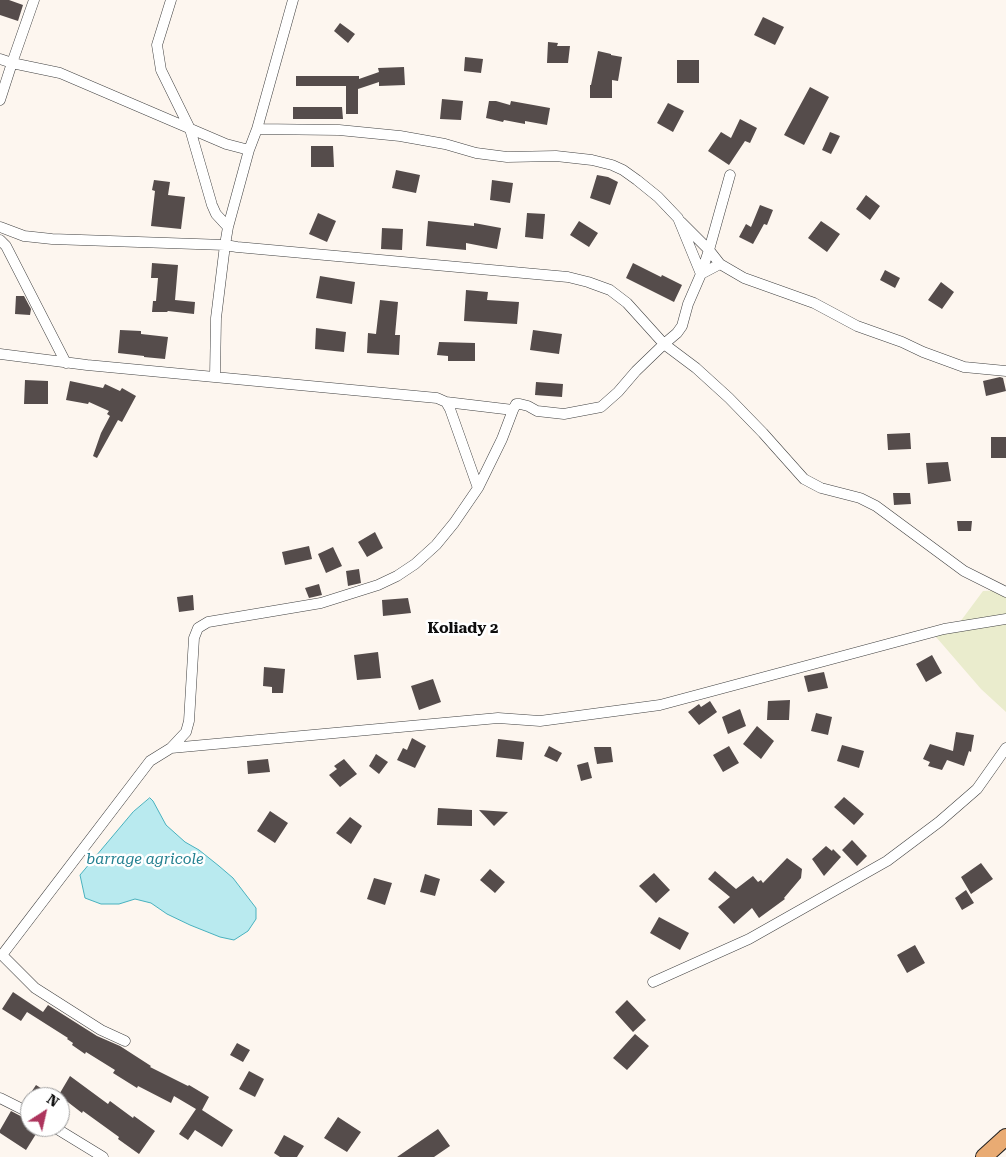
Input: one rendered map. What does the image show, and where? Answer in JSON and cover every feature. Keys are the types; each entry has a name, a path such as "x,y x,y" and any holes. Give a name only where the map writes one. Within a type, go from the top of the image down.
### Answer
{"main road":[{"path":"984,1157 1006,1137"}],"street":[{"path":"0,100 34,0"},
{"path":"171,0 157,45 161,70 190,129 212,205 216,214 228,227"},
{"path":"215,376 216,318 228,227 249,150 258,129 293,0"},
{"path":"0,59 60,73 226,144 249,150"},
{"path":"258,129 339,130 400,136 445,144 484,154 507,157 556,156 592,160 612,165 637,180 658,198 709,250 720,264 744,278 814,303 857,326 964,367 1006,371"},
{"path":"125,1041 101,1030 35,988 1,955 150,761 171,748 186,732 189,721 194,638 198,628 208,622 321,603 378,585 397,576 415,564 436,545 454,523 478,488 502,439 516,404 537,411 564,414 601,407 664,344 678,333 682,326 688,304 709,250 730,175"},
{"path":"678,218 701,274"},
{"path":"0,227 24,236 52,239 225,245 568,278 588,282 610,290 627,302 664,344 696,368 729,398 804,479 822,488 860,498 876,506 964,571 1006,592"},
{"path":"0,240 6,246 66,363"},
{"path":"701,274 720,264"},
{"path":"0,354 66,363 437,398 446,402 513,410"},
{"path":"446,402 478,488"},
{"path":"171,748 498,718 540,721 660,706 944,629 1006,619"},
{"path":"653,982 749,939 887,861 939,822 977,789 1006,748"},
{"path":"0,1098 20,1108"},
{"path":"70,1137 103,1157"}],"green space":[{"path":"1006,590 1006,712 981,689 930,630 960,622 983,591"}],"water":[{"name":"barrage agricole","path":"150,798 166,825 185,842 199,850 233,878 256,908 256,919 248,931 234,940 220,937 190,925 167,914 151,903 135,899 119,904 101,904 85,898 80,875 133,812"}],"building":[{"path":"0,0 9,0 23,5 18,21 0,15"},
{"path":"763,17 784,27 775,45 754,35"},
{"path":"340,23 355,34 348,43 334,31"},
{"path":"548,42 558,43 557,46 570,46 568,63 547,63"},
{"path":"598,51 622,57 618,81 612,80 612,98 590,98 590,85"},
{"path":"465,57 483,59 481,73 464,71"},
{"path":"677,60 699,60 699,83 677,83"},
{"path":"404,67 405,85 379,86 379,82 358,89 358,114 346,114 346,86 296,86 296,76 359,76 359,79 379,72 378,68"},
{"path":"810,87 829,97 804,145 784,135"},
{"path":"442,99 463,101 461,120 440,119"},
{"path":"489,101 510,105 511,101 550,108 547,125 525,121 525,124 504,120 503,122 486,118"},
{"path":"668,103 684,111 673,132 657,123"},
{"path":"293,107 342,107 343,119 293,119"},
{"path":"740,119 757,128 750,143 745,141 729,165 708,151 721,132 731,138"},
{"path":"830,132 840,136 831,154 822,150"},
{"path":"311,146 333,146 334,167 311,167"},
{"path":"396,170 420,175 416,193 392,188"},
{"path":"597,175 608,177 618,182 610,205 590,198"},
{"path":"154,180 170,182 168,195 185,197 181,229 151,226 155,191 152,190"},
{"path":"492,180 513,183 510,203 490,200"},
{"path":"866,195 880,206 870,220 856,209"},
{"path":"760,205 773,210 767,225 764,224 753,244 739,237 746,224 751,227"},
{"path":"318,213 336,221 327,242 309,234"},
{"path":"527,213 545,214 543,239 525,237"},
{"path":"428,221 474,226 474,223 501,228 497,249 466,243 466,250 426,246"},
{"path":"579,221 598,233 589,247 570,235"},
{"path":"821,221 840,234 827,252 808,238"},
{"path":"382,228 403,229 402,250 381,249"},
{"path":"152,263 178,265 175,300 195,302 194,314 168,311 152,312 153,301 156,301 158,278 151,278"},
{"path":"633,263 682,285 674,302 626,278"},
{"path":"885,270 900,278 895,288 880,280"},
{"path":"320,276 355,282 352,304 316,298"},
{"path":"941,282 954,292 942,309 928,300"},
{"path":"466,290 488,292 487,300 519,302 517,324 464,321"},
{"path":"16,296 24,296 31,309 30,315 15,314"},
{"path":"380,300 398,302 395,335 400,335 399,355 367,353 368,333 376,334"},
{"path":"316,328 346,332 344,352 315,349"},
{"path":"120,330 141,331 141,334 168,337 165,359 118,353"},
{"path":"533,330 562,334 559,354 530,350"},
{"path":"439,342 475,343 475,361 448,361 448,356 437,355"},
{"path":"1003,378 1006,391 986,396 983,381"},
{"path":"25,380 48,381 48,404 24,404"},
{"path":"70,381 103,388 105,384 120,391 122,388 136,396 122,422 118,420 97,458 93,456 101,433 110,416 107,414 109,411 89,402 88,404 66,400"},
{"path":"536,382 563,384 562,397 535,395"},
{"path":"910,433 911,449 888,450 887,434"},
{"path":"991,437 1006,437 1006,458 991,458"},
{"path":"948,462 951,481 928,484 926,463"},
{"path":"893,493 910,493 911,504 894,505"},
{"path":"957,521 972,521 971,531 958,531"},
{"path":"375,532 383,548 367,557 358,542"},
{"path":"309,546 312,559 285,565 282,552"},
{"path":"333,547 342,566 326,573 318,554"},
{"path":"359,569 361,583 348,586 346,571"},
{"path":"319,584 322,595 309,598 305,588"},
{"path":"193,595 194,610 179,612 177,597"},
{"path":"408,598 411,613 383,616 382,600"},
{"path":"378,652 381,678 357,680 354,655"},
{"path":"932,655 942,673 926,682 916,664"},
{"path":"264,667 285,669 283,693 272,693 272,687 263,686"},
{"path":"824,672 828,688 808,692 804,676"},
{"path":"433,679 441,702 419,710 411,686"},
{"path":"790,700 789,720 767,720 768,701"},
{"path":"710,701 717,712 699,725 688,712 699,704 701,707"},
{"path":"740,709 746,726 728,734 722,717"},
{"path":"816,713 832,717 828,735 811,731"},
{"path":"757,726 774,741 761,759 743,744"},
{"path":"956,732 974,735 971,752 969,751 964,766 947,760 942,770 928,766 930,762 923,759 930,744 953,751"},
{"path":"412,738 426,746 415,768 397,760 403,748 407,750"},
{"path":"498,739 524,742 522,760 496,757"},
{"path":"842,745 864,751 859,768 837,761"},
{"path":"549,746 562,753 557,762 544,756"},
{"path":"729,746 739,763 723,772 713,755"},
{"path":"594,747 611,747 613,762 597,764"},
{"path":"376,754 388,762 379,774 369,766"},
{"path":"268,759 270,772 248,774 247,761"},
{"path":"344,759 357,774 340,787 329,775 337,769 334,766"},
{"path":"588,762 592,778 581,781 577,765"},
{"path":"844,797 864,814 854,825 834,807"},
{"path":"438,808 472,810 472,826 437,825"},
{"path":"479,810 508,812 494,826"},
{"path":"270,811 288,823 275,843 257,831"},
{"path":"350,817 362,826 351,844 336,833"},
{"path":"852,840 867,856 857,866 842,850"},
{"path":"826,846 832,851 833,849 841,857 824,876 812,859"},
{"path":"787,858 802,869 801,878 785,899 759,918 752,908 734,924 718,907 730,897 708,879 715,871 736,889 753,876 758,882 761,880 763,883"},
{"path":"981,863 993,879 971,894 961,877"},
{"path":"490,869 505,882 495,893 480,880"},
{"path":"654,873 670,890 656,903 639,886"},
{"path":"425,874 440,879 435,896 420,892"},
{"path":"374,878 392,883 385,905 367,899"},
{"path":"966,890 974,903 962,910 955,898"},
{"path":"659,917 689,933 680,950 650,933"},
{"path":"915,945 925,963 907,973 897,955"},
{"path":"13,992 43,1012 48,1005 97,1036 120,1046 150,1067 189,1085 209,1097 202,1110 233,1130 222,1147 195,1130 188,1140 179,1134 196,1109 174,1096 171,1103 138,1086 137,1088 113,1073 115,1070 86,1052 85,1054 72,1045 73,1043 68,1038 27,1012 21,1021 2,1009"},
{"path":"627,1000 646,1020 633,1032 615,1012"},
{"path":"635,1034 649,1046 627,1070 613,1058"},
{"path":"237,1043 250,1050 243,1062 230,1055"},
{"path":"249,1071 264,1079 255,1097 239,1089"},
{"path":"70,1076 108,1104 110,1101 155,1131 139,1154 118,1139 119,1137 70,1104 70,1087 64,1087"},
{"path":"11,1111 20,1116 20,1137 34,1137 26,1150 0,1133"},
{"path":"338,1117 361,1132 347,1152 324,1138"},
{"path":"438,1129 450,1146 434,1157 397,1157"},
{"path":"284,1135 304,1146 297,1157 280,1157 274,1153"}],"district":[{"name":"Koliady 2","path":"463,629"}]}
